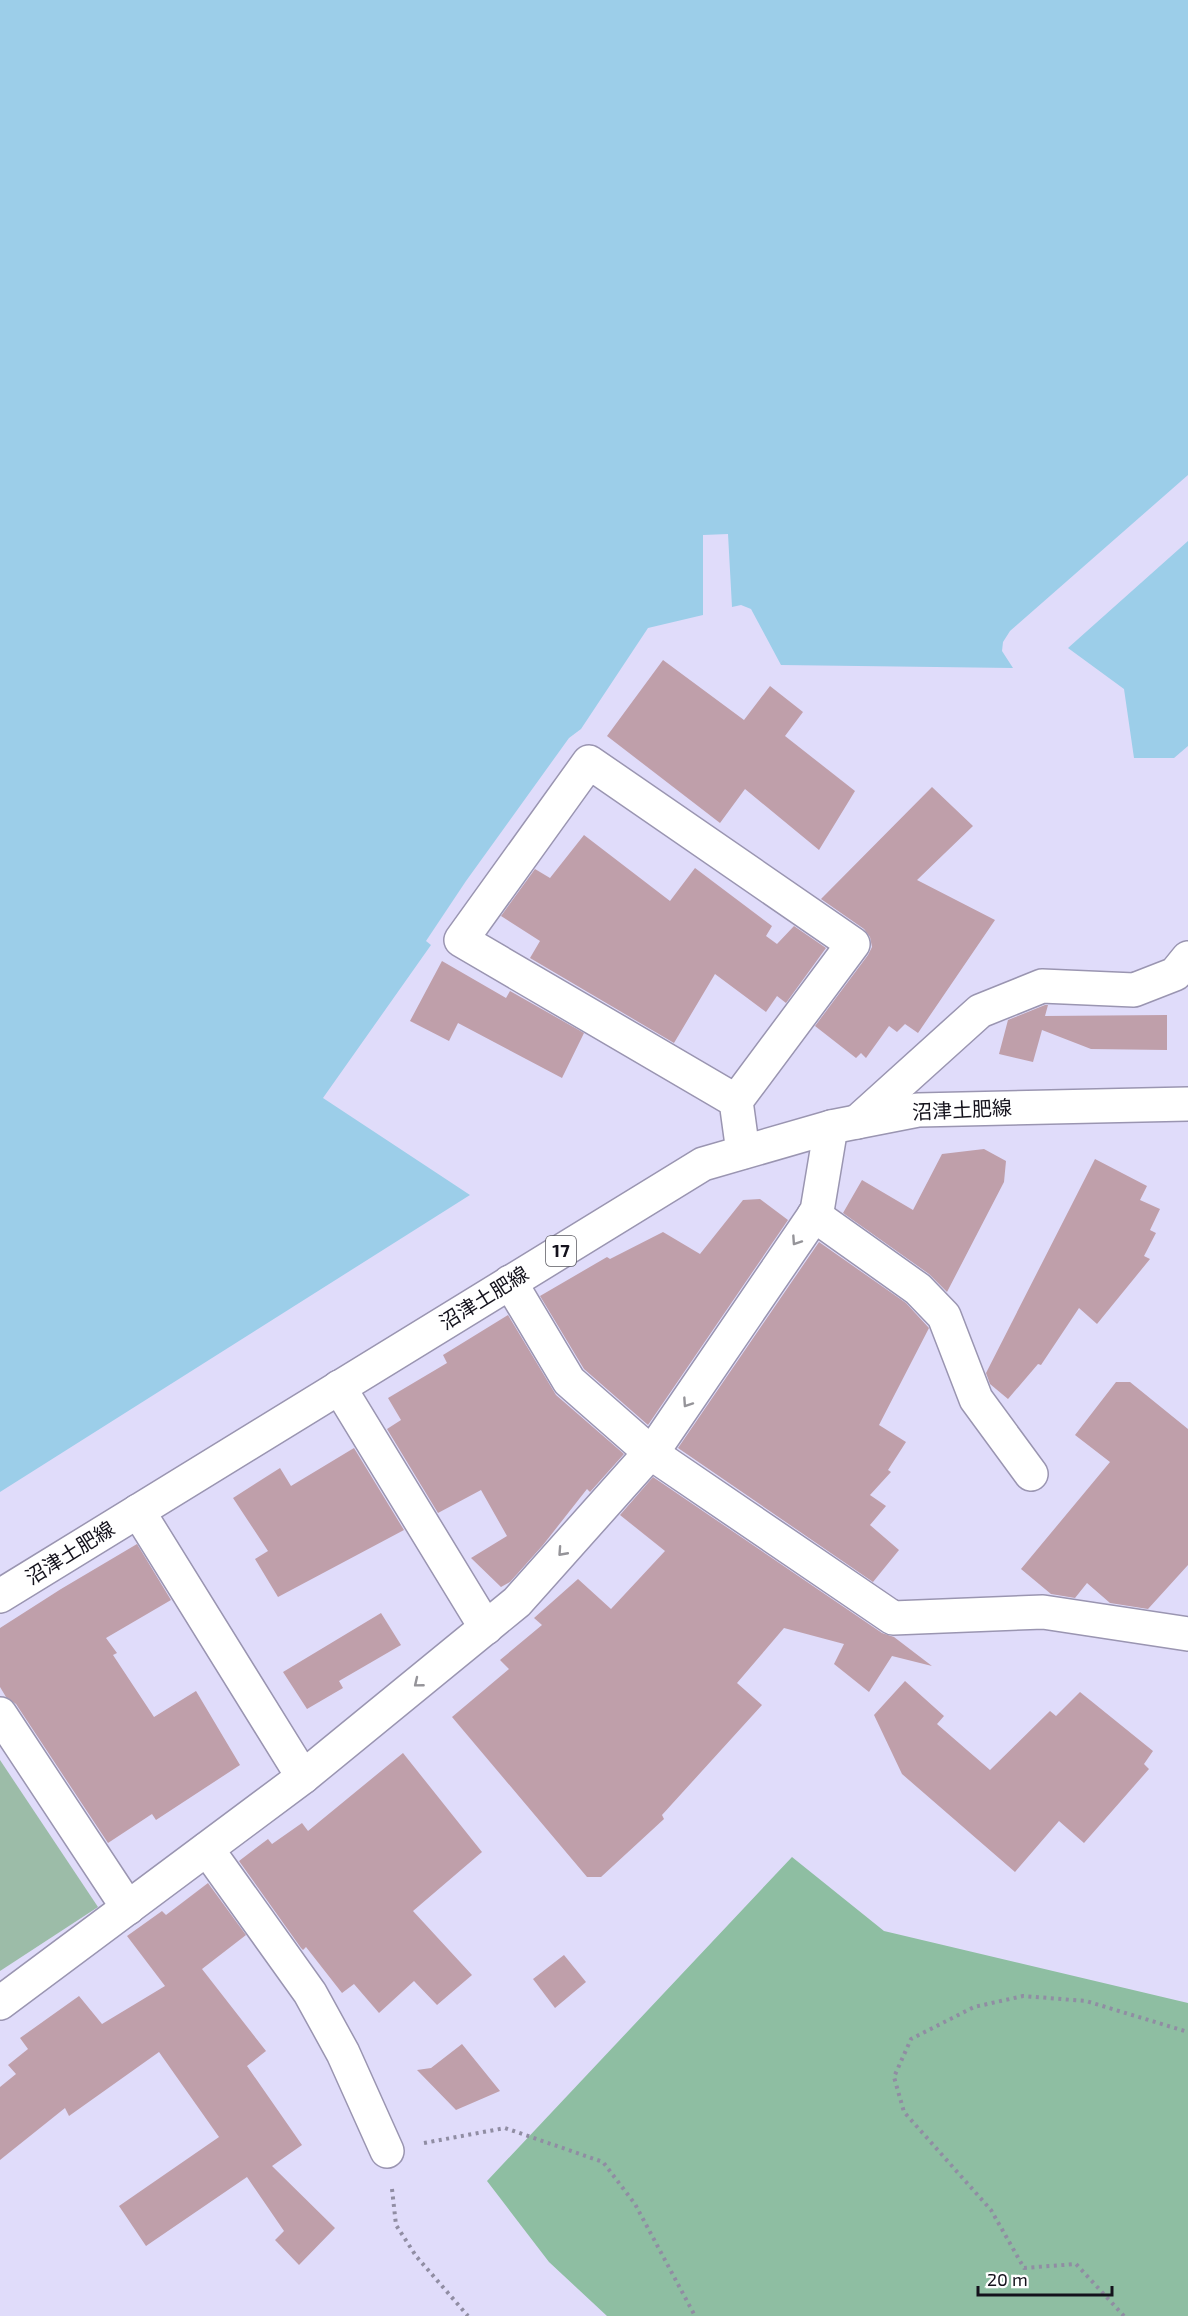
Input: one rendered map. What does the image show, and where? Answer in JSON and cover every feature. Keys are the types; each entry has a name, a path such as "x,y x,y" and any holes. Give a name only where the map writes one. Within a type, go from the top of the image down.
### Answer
{"street":[{"path":"736,1101 461,940 589,762 853,944 736,1101 743,1152"},
{"path":"0,2003 303,1777 517,1602 651,1453 814,1215 844,1125 980,1011 1042,986 1134,990 1175,974 1188,958"},
{"name":"沼津土肥線","path":"0,1596 703,1164 844,1125 918,1110 1188,1104"},
{"path":"814,1215 918,1289 944,1316 976,1399 1031,1474"},
{"path":"510,1282 569,1381 651,1453 893,1618 1043,1612 1188,1634"},
{"path":"339,1388 486,1628"},
{"path":"138,1511 303,1777"},
{"path":"0,1713 128,1908"},
{"path":"207,1849 310,1993 343,2053 387,2151"}],"path":[{"path":"1124,2316 1076,2264 1024,2268 991,2210 904,2112 894,2078 911,2039 974,2007 1023,1996 1086,2001 1188,2032"},
{"path":"468,2316 416,2256 396,2225 387,2151 505,2128 603,2162 635,2204 694,2316"}],"green space":[{"path":"0,1760 98,1907 0,1971"},
{"path":"792,1857 884,1931 1188,2003 1188,2316 607,2316 549,2262 487,2181"}],"water":[{"path":"0,0 1188,0 1188,475 1010,631 1003,642 1002,651 1013,668 781,665 751,609 741,605 732,607 728,534 703,535 703,615 648,628 581,729 569,738 466,881 426,941 431,945 323,1098 470,1195 0,1492"},
{"path":"1188,541 1188,746 1174,758 1134,758 1124,689 1068,648"}],"building":[{"path":"663,660 744,720 770,686 803,712 785,736 855,791 819,850 745,789 720,823 607,736"},
{"path":"932,787 973,826 917,880 995,920 918,1033 905,1024 897,1032 889,1026 866,1058 861,1053 856,1058 815,1026 868,955 872,947 870,937 864,929 821,899"},
{"path":"584,835 670,901 695,868 772,926 766,936 777,944 794,926 826,948 786,1003 777,996 766,1012 715,974 674,1043 530,958 540,941 501,916 535,869 550,878"},
{"path":"442,961 506,998 510,991 584,1033 562,1078 458,1023 449,1041 410,1021"},
{"path":"1048,1005 1045,1016 1167,1015 1167,1050 1091,1049 1042,1030 1033,1062 999,1054 1008,1020"},
{"path":"984,1149 1006,1161 1004,1182 947,1292 929,1274 843,1213 862,1180 913,1210 942,1154"},
{"path":"1095,1159 1147,1186 1140,1200 1160,1209 1150,1230 1156,1233 1144,1256 1150,1259 1097,1324 1079,1308 1041,1365 1038,1364 1008,1399 990,1384 986,1373"},
{"path":"760,1199 788,1220 648,1425 584,1369 540,1296 607,1257 610,1259 663,1232 700,1254 743,1200"},
{"path":"819,1242 906,1303 929,1328 879,1425 906,1442 888,1470 891,1472 870,1495 886,1506 870,1525 899,1550 873,1582 678,1448"},
{"path":"508,1315 556,1395 624,1454 590,1492 587,1489 543,1545 510,1582 501,1587 471,1558 507,1536 481,1490 438,1513 387,1429 401,1420 388,1398 447,1363 443,1355"},
{"path":"1116,1382 1130,1382 1188,1429 1188,1565 1148,1609 1110,1603 1087,1583 1075,1598 1051,1594 1021,1569 1110,1462 1075,1435"},
{"path":"354,1448 404,1530 278,1597 255,1559 268,1551 233,1498 280,1468 291,1486"},
{"path":"653,1477 882,1633 894,1637 932,1666 892,1656 869,1692 834,1664 844,1644 784,1628 737,1683 762,1705 662,1815 664,1819 601,1877 587,1877 452,1717 509,1669 500,1660 542,1625 534,1618 578,1579 611,1609 665,1551 620,1515"},
{"path":"137,1544 171,1600 106,1638 117,1653 113,1655 154,1717 196,1691 240,1765 156,1820 152,1814 108,1843 16,1704 6,1697 0,1687 0,1628"},
{"path":"381,1613 401,1645 339,1681 343,1688 307,1709 283,1672"},
{"path":"905,1681 944,1716 937,1724 990,1770 1050,1711 1056,1716 1080,1692 1153,1751 1144,1764 1149,1769 1084,1843 1059,1821 1015,1872 902,1774 874,1715"},
{"path":"403,1753 482,1852 413,1911 472,1975 437,2005 414,1981 379,2013 354,1984 342,1993 306,1947 303,1950 301,1948 239,1861 268,1839 272,1844 302,1823 308,1831"},
{"path":"208,1883 246,1935 202,1969 266,2051 247,2066 302,2145 272,2166 335,2228 299,2265 275,2240 284,2231 247,2177 146,2246 119,2206 219,2137 159,2052 69,2116 65,2108 0,2160 0,2087 16,2074 8,2065 28,2049 20,2038 79,1996 102,2024 165,1986 127,1936 162,1911 166,1915"},
{"path":"564,1955 586,1982 555,2008 533,1979"},
{"path":"462,2044 500,2091 456,2110 417,2070 431,2068"}]}
